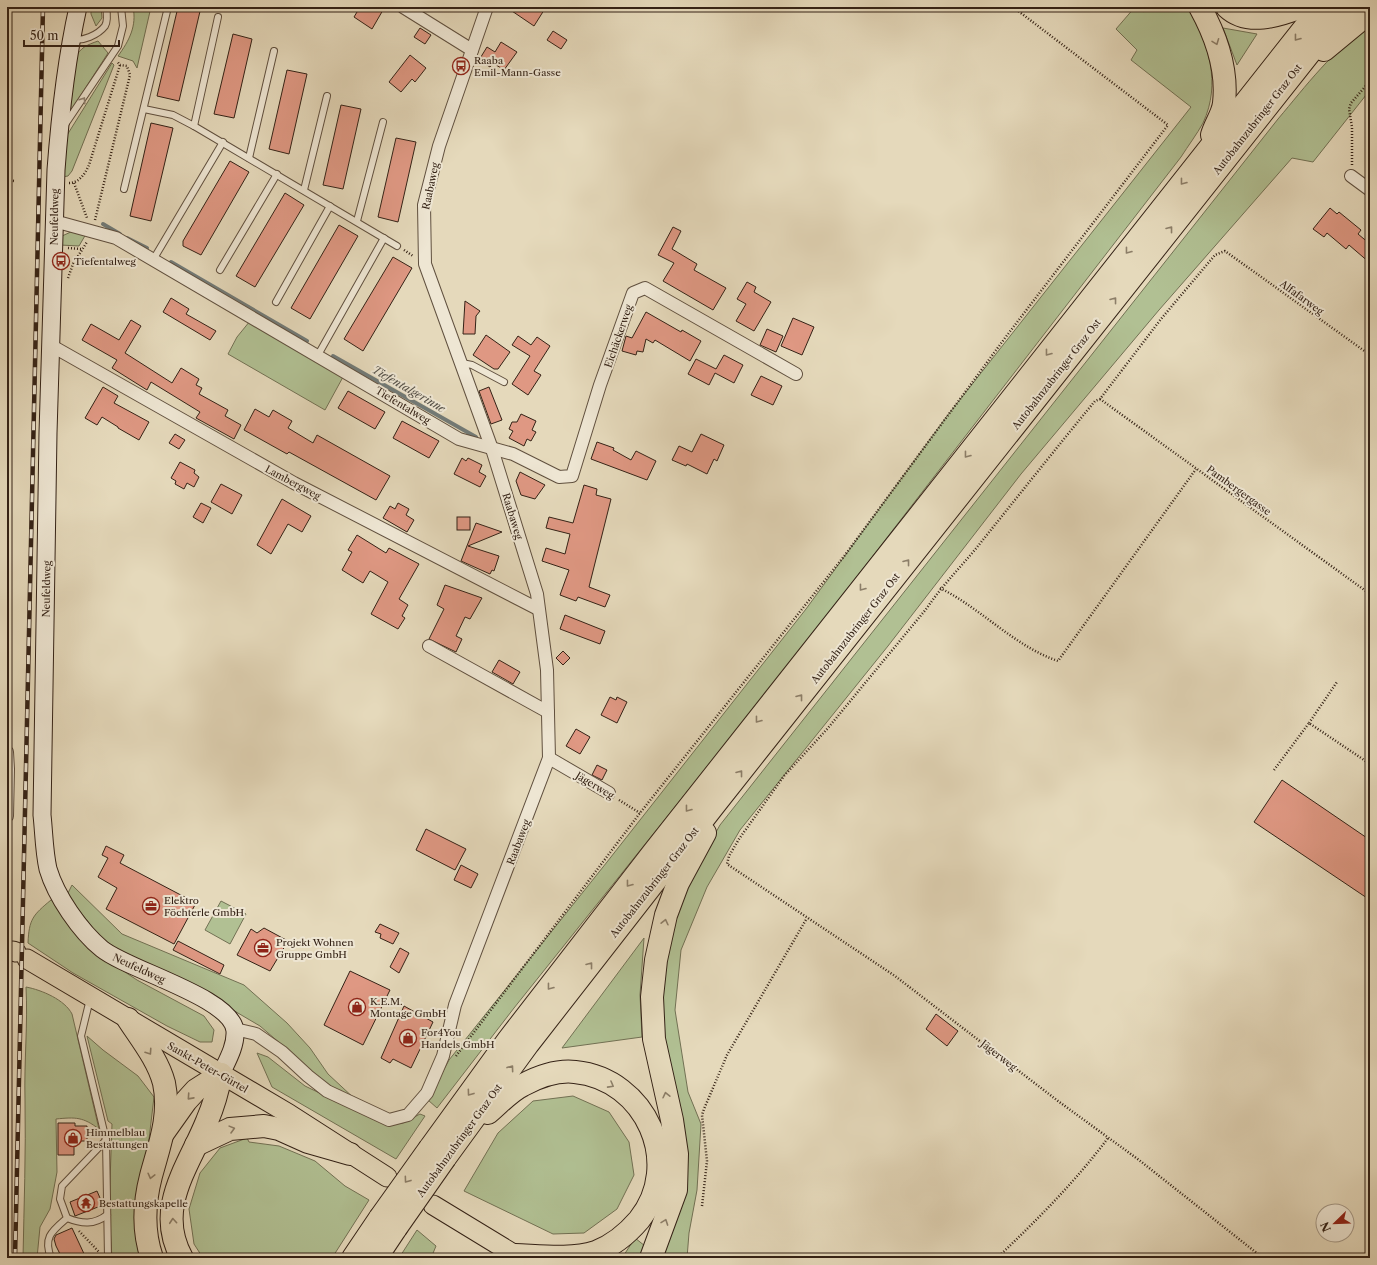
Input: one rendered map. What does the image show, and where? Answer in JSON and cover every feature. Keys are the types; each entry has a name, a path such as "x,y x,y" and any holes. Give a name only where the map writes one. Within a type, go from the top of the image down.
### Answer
{"highway":[{"path":"1200,7 1210,25 1220,52 1224,86 1224,104 1214,126 1207,151"},
{"path":"1227,7 1242,17 1255,18 1284,14 1301,7"},
{"name":"Autobahnzubringer Graz Ost","path":"341,1258 365,1252 388,1223 438,1153 509,1039 653,853 1321,7"},
{"name":"Autobahnzubringer Graz Ost","path":"438,1153 464,1133 528,1044 1346,7"},
{"path":"1292,75 1370,12"},
{"path":"651,1258 676,1190 677,1154 672,1120 654,1039 652,997 656,960 666,915 678,883 703,839 716,804"},
{"path":"128,1019 155,1060 164,1084 164,1132 150,1178 146,1207 146,1233 152,1258"},
{"path":"464,1133 521,1085 547,1075 574,1072 598,1078 622,1091 640,1108 652,1131 658,1150 658,1178 654,1196 642,1216 610,1252 595,1252 577,1256 518,1256"},
{"path":"164,1132 186,1101 196,1090 221,1074"},
{"path":"182,1258 174,1236 172,1218 173,1198 178,1181 196,1145 215,1100 221,1074"},
{"path":"196,1145 230,1129 264,1126 279,1129 308,1142 350,1154"}],"main road":[{"name":"Sankt-Peter-Gürtel","path":"19,954 221,1074 387,1177"},
{"path":"433,1205 518,1256"}],"street":[{"name":"Neufeldweg","path":"78,7 58,131 54,221 52,346 48,433 42,815 44,846 49,870 71,915 101,948 126,964 204,997 224,1013 235,1029"},
{"path":"402,7 472,50"},
{"name":"Raabaweg","path":"235,1029 256,1034 282,1052 327,1091 389,1120 408,1115 427,1093 441,1061 455,1005 549,758 547,670 537,594 492,449 425,264 424,205 439,146 487,7"},
{"path":"1351,176 1370,190"},
{"name":"Tiefentalweg","path":"54,221 116,238 459,438 492,449"},
{"name":"Eichäckerweg","path":"492,449 513,454 559,477 572,476 600,385 633,293 644,288 796,374"},
{"name":"Lambergweg","path":"52,346 294,483 538,609"},
{"path":"429,646 548,712"},
{"path":"7,752 7,816"},
{"name":"Jägerweg","path":"549,758 609,794"},
{"path":"221,1074 229,1057 235,1029"}],"lane":[{"path":"72,39 78,40 87,38 97,33 105,26 107,18 106,7"},
{"path":"58,131 67,124 118,46 123,26 121,7"},
{"path":"124,189 168,7"},
{"path":"194,126 218,16"},
{"path":"249,158 274,51"},
{"path":"304,190 327,96"},
{"path":"144,109 173,115 194,126 358,221 397,246"},
{"path":"358,221 383,122"},
{"path":"153,260 223,142"},
{"path":"220,270 277,174"},
{"path":"276,302 330,206"},
{"path":"318,355 384,238"},
{"path":"462,363 472,365 504,382"},
{"path":"90,997 81,1036 106,1140 108,1258"},
{"path":"106,1140 62,1186 60,1199 67,1218 79,1223 91,1223 107,1214"},
{"path":"51,1258 48,1241 51,1232 67,1218"}],"path":[{"path":"441,1061 454,1058 640,813 845,555 1005,338 1168,125 1013,7"},
{"path":"68,280 73,264 81,249 90,238 92,232 130,75 127,66 120,64 90,165 86,173 74,183 80,202"},
{"path":"1351,176 1352,127 1349,109 1351,103 1370,81"},
{"path":"7,180 14,181"},
{"path":"397,246 425,264"},
{"name":"Alfafarweg","path":"1100,399 1166,313 1215,255 1224,251 1370,355"},
{"path":"1100,399 1095,401 960,568 940,588 958,597 1038,654 1058,661 1196,469"},
{"name":"Pambergergasse","path":"1100,399 1370,594"},
{"name":"Jägerweg","path":"940,588 927,608 784,776 739,839 729,856 727,864 895,976 1139,1160 1263,1258"},
{"path":"1274,770 1337,682"},
{"path":"1309,723 1370,764"},
{"name":"Jägerweg","path":"609,794 640,813"},
{"path":"702,1206 707,1161 702,1115 704,1109 727,1055 807,918"},
{"path":"997,1258 1036,1222 1080,1173 1108,1138"},
{"path":"67,1218 100,1252"}],"green space":[{"path":"91,7 101,7 102,18 96,26 91,14"},
{"path":"133,7 151,7 137,68 133,61 118,56 126,45 133,27"},
{"path":"1135,7 1138,7 1144,12 1149,7 1192,7 1207,50 1212,79 1209,108 1198,131 1181,157 794,658 514,1008 437,1108 428,1100 449,1060 806,609 947,416 1191,107 1131,60 1137,50 1116,29"},
{"path":"1370,26 1370,90 1313,162 1292,158 1159,310 1021,474 888,646 740,830 707,887 681,950 675,1010 688,1092 701,1124 697,1190 689,1233 687,1258 661,1258 669,1240 660,1016 664,956 689,880 720,825 1278,119 1332,57 1357,35"},
{"path":"1223,28 1257,34 1237,65"},
{"path":"98,41 108,53 70,112 68,111 75,58 85,47"},
{"path":"112,63 114,65 72,171 68,176 62,177 64,140"},
{"path":"73,231 86,234 79,246 60,245 62,236"},
{"path":"250,321 343,377 325,410 228,354 237,337"},
{"path":"72,885 122,934 244,985 287,1023 310,1048 328,1074 356,1100 324,1088 289,1051 260,1026 226,1006 111,951 67,895"},
{"path":"51,900 55,900 110,962 137,980 204,1016 214,1030 212,1042 200,1042 167,1026 73,973 28,943 29,928 33,918"},
{"path":"221,901 246,914 230,944 205,930"},
{"path":"644,938 640,995 642,1037 562,1048"},
{"path":"26,987 59,1000 69,1009 72,1014 99,1129 84,1120 69,1118 56,1119 57,1172 50,1209 40,1227 37,1258 23,1258 27,1015"},
{"path":"87,1036 138,1076 154,1097 137,1241 140,1258 112,1258 109,1211 112,1124 108,1121"},
{"path":"257,1053 268,1057 305,1086 386,1125 403,1123 420,1114 425,1116 396,1159 272,1087"},
{"path":"573,1096 609,1112 629,1142 634,1175 617,1209 584,1233 553,1234 464,1191 498,1133 533,1101"},
{"path":"247,1138 249,1142 279,1146 315,1161 345,1186 369,1200 332,1258 203,1258 194,1244 189,1209 200,1173 220,1148"},
{"path":"417,1230 436,1246 431,1258 399,1258"},
{"path":"635,1238 645,1246 639,1258 622,1258"}],"building":[{"path":"178,7 201,7 179,101 157,96"},
{"path":"360,7 378,7 383,10 372,29 354,17"},
{"path":"506,7 546,7 534,26"},
{"path":"420,28 431,35 425,44 414,37"},
{"path":"553,31 567,40 561,49 547,40"},
{"path":"233,34 252,39 234,118 214,114"},
{"path":"501,42 517,52 504,70 493,63 490,67 479,60 487,47 495,52"},
{"path":"410,55 426,68 415,82 412,79 401,92 389,82"},
{"path":"287,70 307,74 289,154 269,149"},
{"path":"341,105 361,109 343,189 323,185"},
{"path":"151,123 173,128 151,221 130,216"},
{"path":"396,138 416,142 398,222 378,217"},
{"path":"230,161 249,172 201,255 183,246 183,241"},
{"path":"285,193 304,205 255,287 236,276"},
{"path":"1330,208 1337,214 1339,212 1361,230 1358,234 1370,244 1370,263 1349,245 1346,249 1327,233 1324,237 1313,229"},
{"path":"339,225 358,236 310,319 291,308"},
{"path":"673,227 681,231 672,249 697,264 694,270 726,288 713,310 663,281 674,263 658,255"},
{"path":"393,257 412,268 363,351 344,339"},
{"path":"747,282 756,287 754,292 771,302 754,331 736,321 746,304 737,299"},
{"path":"171,298 189,309 186,314 216,331 210,340 163,312"},
{"path":"465,301 480,311 476,316 475,334 463,334"},
{"path":"646,312 681,332 682,330 701,341 690,361 655,340 653,343 646,339 643,352 637,351 636,355 622,351 626,336 632,338"},
{"path":"793,318 814,327 802,355 781,346"},
{"path":"131,320 141,326 125,353 172,383 181,368 199,379 196,385 202,388 199,394 228,410 225,416 241,425 234,439 196,418 200,412 151,382 147,390 112,368 117,360 82,340 91,324 119,340"},
{"path":"767,329 783,336 776,352 760,345"},
{"path":"486,335 510,352 498,369 494,369 473,355"},
{"path":"518,336 531,345 537,337 550,346 534,371 541,375 528,395 512,384 530,356 512,345"},
{"path":"724,355 743,365 734,383 715,373 709,385 688,374 696,359 716,369"},
{"path":"761,376 782,386 773,405 751,395"},
{"path":"103,387 118,396 114,403 149,422 139,440 102,417 97,425 85,418"},
{"path":"489,387 502,420 491,424 479,391"},
{"path":"348,391 385,412 375,429 338,408"},
{"path":"255,409 269,417 273,410 292,421 288,428 313,443 317,435 390,476 376,500 289,452 287,454 244,430"},
{"path":"521,414 536,421 532,430 536,432 531,441 527,439 524,446 509,438 513,431 509,429 512,422 517,422"},
{"path":"402,421 439,441 429,458 393,438"},
{"path":"175,434 185,440 179,449 169,443"},
{"path":"701,434 724,445 717,461 714,459 707,474 687,464 686,466 672,460 679,446 692,452"},
{"path":"597,442 614,448 613,450 631,460 636,451 656,461 647,480 591,459"},
{"path":"462,458 466,461 468,458 482,465 479,472 486,476 480,487 454,474"},
{"path":"180,462 195,470 194,473 199,477 194,487 187,483 184,489 175,484 176,481 171,478"},
{"path":"520,472 545,485 535,499 521,495 516,481"},
{"path":"221,484 242,495 232,514 211,502"},
{"path":"584,485 597,489 596,495 611,499 589,587 610,595 605,607 578,597 576,601 560,595 569,570 542,561 546,548 565,554 570,534 546,528 549,517 573,523"},
{"path":"282,499 311,516 302,532 288,524 271,554 257,545"},
{"path":"201,503 211,508 203,523 193,517"},
{"path":"398,503 409,509 406,515 414,520 407,532 383,518 390,506 395,509"},
{"path":"457,517 470,517 470,530 457,530"},
{"path":"476,523 502,532 468,546 499,556 494,571 492,570 490,574 461,561"},
{"path":"357,535 386,553 389,548 419,564 399,599 408,605 402,616 405,618 398,629 371,614 388,582 370,571 363,583 342,570 352,552 348,550"},
{"path":"445,585 482,598 470,619 465,617 456,636 462,639 456,652 429,639 444,609 437,605"},
{"path":"565,615 605,631 600,644 560,629"},
{"path":"563,651 570,658 563,665 556,658"},
{"path":"499,660 520,672 513,684 492,672"},
{"path":"610,697 616,700 617,697 627,702 617,723 601,715"},
{"path":"576,729 590,737 580,754 566,746"},
{"path":"597,765 607,770 602,780 592,775"},
{"path":"1282,780 1370,840 1370,900 1254,822"},
{"path":"426,829 466,849 455,870 416,850"},
{"name":"Elektro Föchterle GmbH","path":"106,846 124,855 120,863 196,903 174,944 106,909 117,888 98,877 108,858 102,855"},
{"path":"461,865 478,874 471,888 454,880"},
{"path":"380,924 399,933 393,944 380,938 381,934 375,932"},
{"name":"Projekt Wohnen Gruppe GmbH","path":"264,928 288,941 270,971 237,955 251,929 257,933"},
{"path":"178,941 224,965 220,974 173,950"},
{"path":"400,948 409,953 399,973 390,967"},
{"name":"K.E.M. Montage GmbH","path":"350,971 390,990 363,1045 324,1025"},
{"name":"For4You Handels GmbH","path":"404,1006 433,1022 411,1068 393,1059 390,1063 381,1058"},
{"path":"936,1014 958,1031 947,1046 926,1029"},
{"name":"Himmelblau Bestattungen","path":"58,1123 75,1123 75,1126 87,1126 87,1141 74,1141 74,1155 58,1155"},
{"name":"Bestattungskapelle","path":"97,1191 103,1205 75,1216 70,1202"},
{"path":"72,1228 86,1258 62,1258 56,1246 54,1239 56,1235"}],"waterway":[{"name":"Tiefentalgerinne","path":"103,224 120,234"},
{"name":"Tiefentalgerinne","path":"127,238 147,248"},
{"name":"Tiefentalgerinne","path":"171,262 307,341"},
{"name":"Tiefentalgerinne","path":"333,356 476,437"}],"railway":[{"path":"15,1258 43,7"}],"place":[{"name":"Raaba Emil-Mann-Gasse","path":"461,66"},
{"name":"Tiefentalweg","path":"61,261"},
{"name":"Elektro Föchterle GmbH","path":"151,906"},
{"name":"Projekt Wohnen Gruppe GmbH","path":"263,948"},
{"name":"K.E.M. Montage GmbH","path":"357,1007"},
{"name":"For4You Handels GmbH","path":"408,1038"},
{"name":"Himmelblau Bestattungen","path":"73,1138"},
{"name":"Bestattungskapelle","path":"86,1203"}]}
